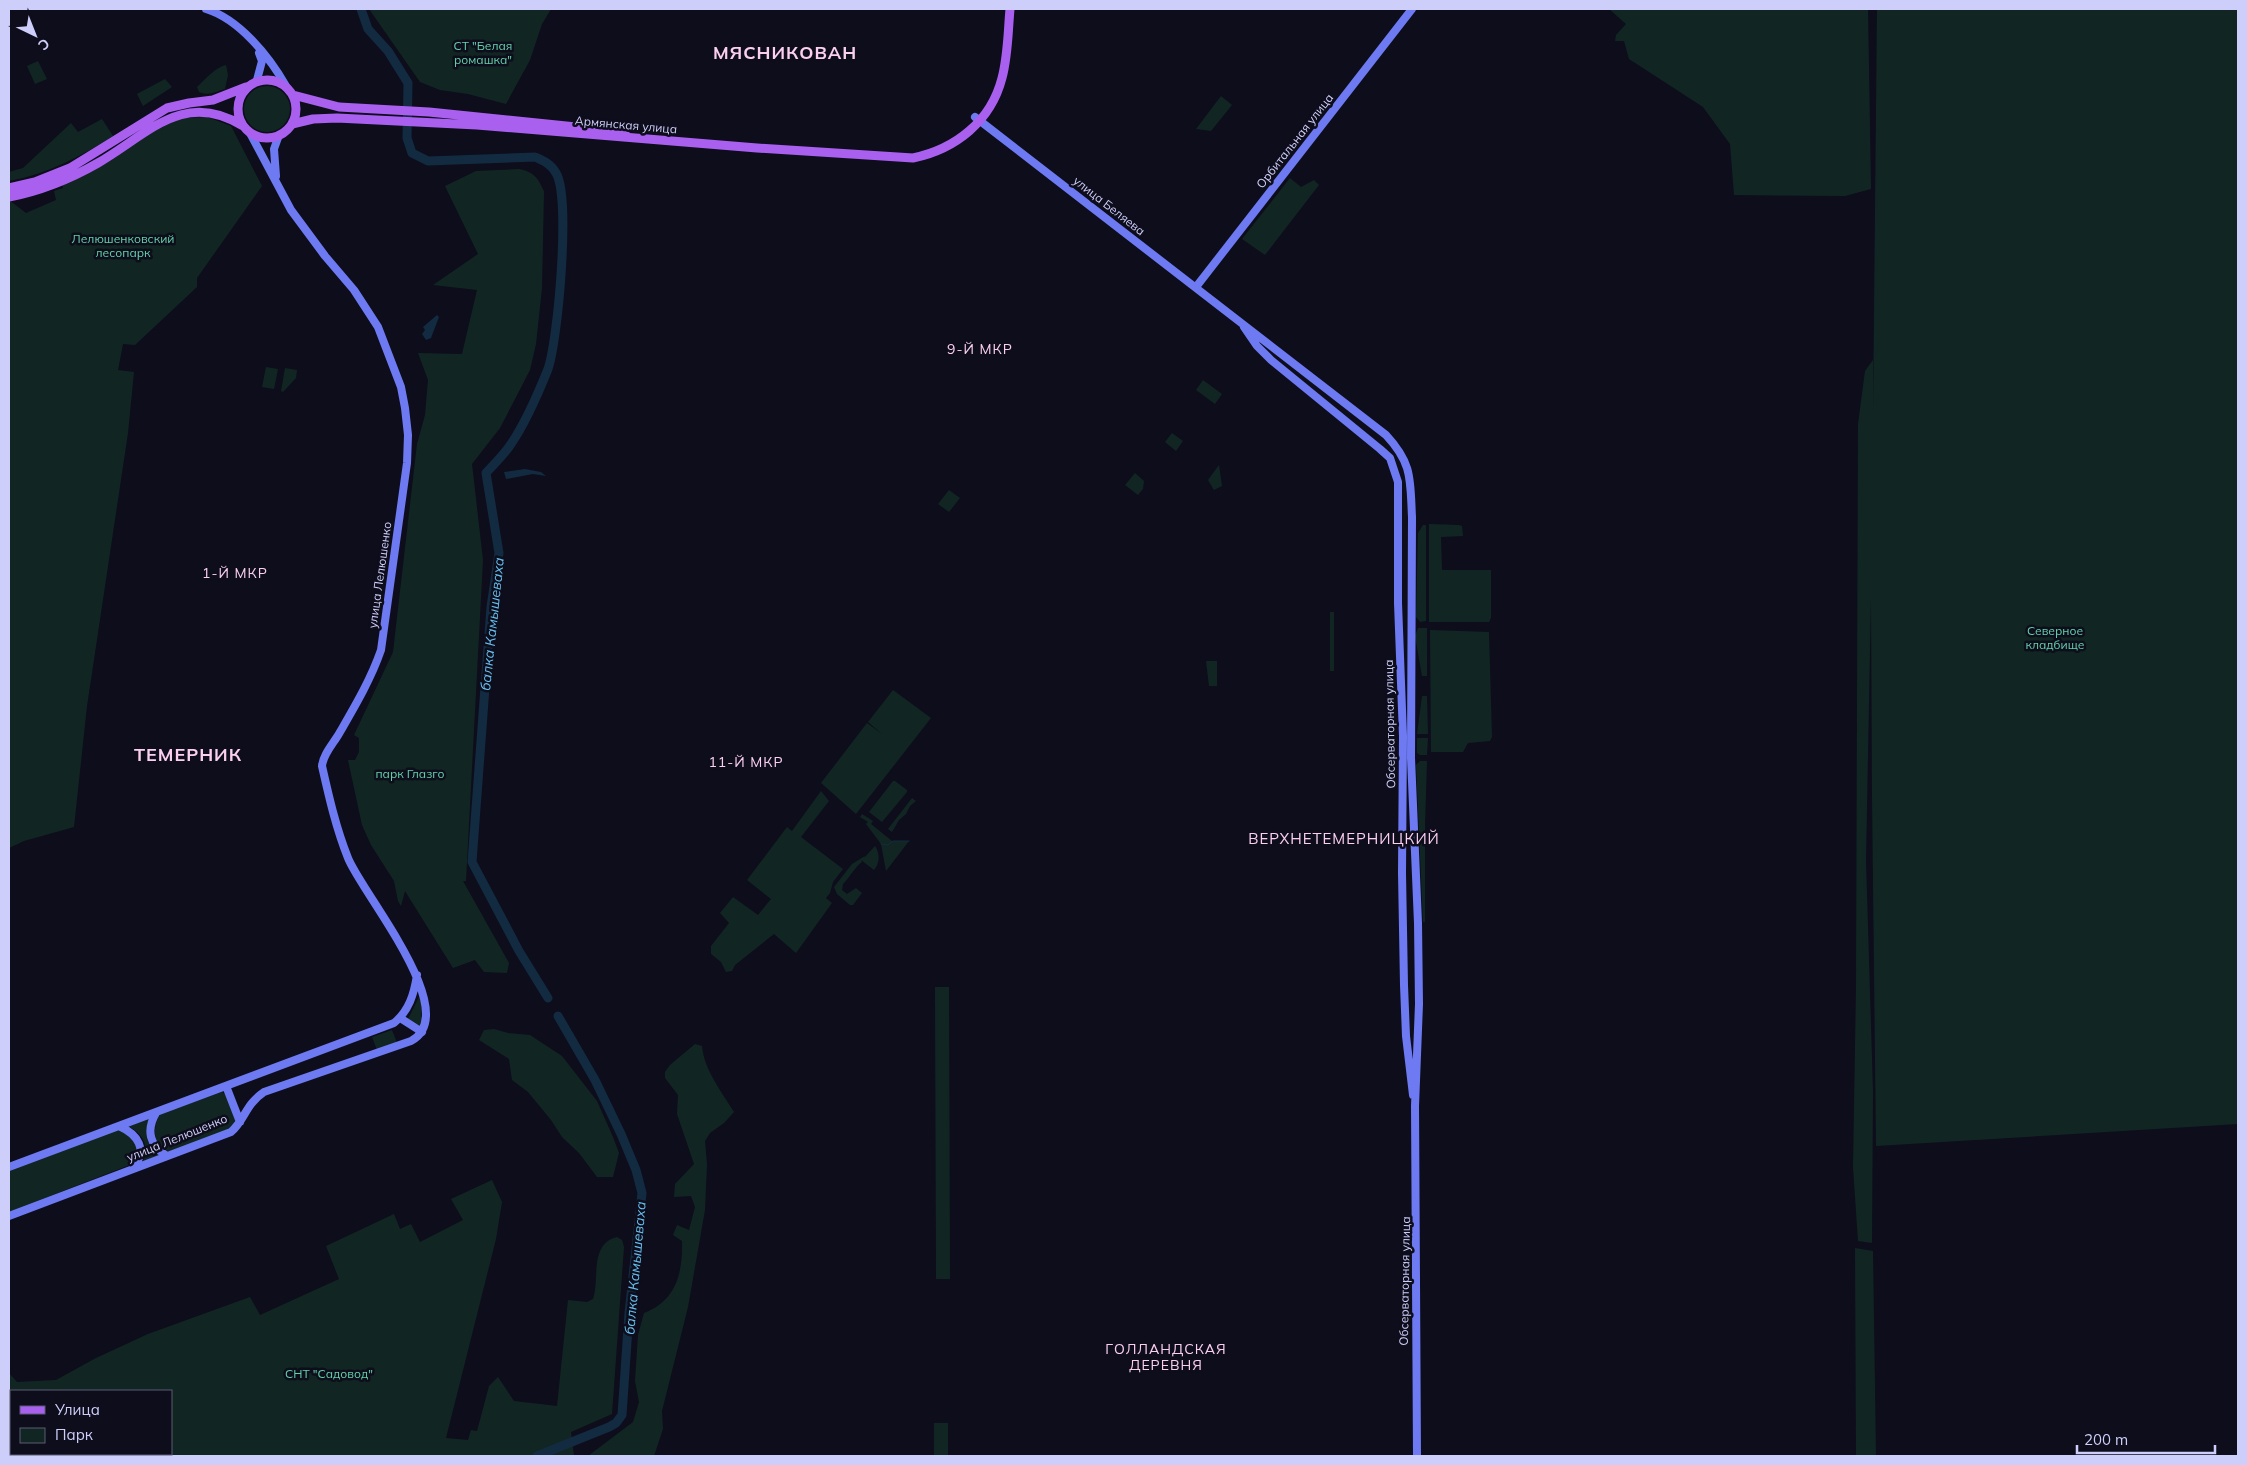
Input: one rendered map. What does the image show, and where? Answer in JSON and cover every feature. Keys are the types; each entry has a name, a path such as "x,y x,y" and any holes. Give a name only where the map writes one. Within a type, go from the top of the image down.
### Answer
{"main road":[{"path":"206,9 228,19 274,67 293,95 296,110 292,124 279,135 267,138 250,133 243,126 238,116 237,106 240,96 246,87"},
{"path":"978,118 989,97 997,75 1004,9"},
{"path":"953,141 993,101 1003,76 1010,9"},
{"name":"Орбитальная улица","path":"1196,287 1412,9"},
{"path":"254,45 262,60 257,80"},
{"path":"9,188 35,182 70,168 167,108 213,100 246,87 257,80 276,80 286,86"},
{"name":"Армянская улица","path":"293,95 339,107 429,112 631,132 883,152 912,153 953,141"},
{"path":"9,197 34,192 72,176 170,117 190,113 214,113 243,126"},
{"name":"Армянская улица","path":"292,124 313,119 338,118 428,122 882,158 913,158 931,154 953,141"},
{"name":"улица Беляева","path":"978,118 1196,287"},
{"name":"улица Лелюшенко","path":"9,1216 231,1132 240,1122 250,1103 264,1092 411,1040 422,1032 425,1007 417,974 348,859 322,766 322,760 340,733 372,672 380,650 407,463 405,408 392,359 378,327 354,290 305,229 250,133"},
{"path":"276,180 274,155 279,135"},
{"name":"Обсерваторная улица","path":"1196,287 1386,436 1406,461 1410,482 1411,758 1417,872 1419,1004 1415,1106 1417,1456"},
{"name":"Обсерваторная улица","path":"1240,321 1257,346 1306,390 1390,458 1398,482 1398,603 1403,736 1402,873 1405,1004 1408,1052 1415,1106"},
{"path":"1306,390 1312,384 1321,385"},
{"path":"1399,575 1404,583 1411,584"},
{"path":"1402,873 1409,870 1417,872"},
{"path":"9,1167 394,1023 400,1018 414,993 417,974"},
{"path":"1405,1004 1412,1007 1419,1004"},
{"path":"400,1018 422,1032"},
{"path":"226,1086 240,1122"},
{"path":"156,1113 150,1123 149,1133 157,1149 167,1156"},
{"path":"119,1126 134,1134 141,1148 140,1158 132,1168"}],"green space":[{"name":"СТ \"Белая ромашка\"","path":"369,9 551,9 542,24 530,60 506,104 468,94 440,90 420,82"},
{"path":"1609,9 1868,9 1871,189 1845,196 1734,195 1730,144 1703,107 1629,59 1624,41 1615,41 1616,35 1626,24"},
{"name":"Северное кладбище","path":"1877,9 2238,9 2238,1124 1876,1146 1871,598 1866,861 1873,1091 1872,1243 1858,1241 1853,1167 1856,987 1858,424 1865,371 1873,360 1873,414"},
{"path":"38,61 47,79 35,84 27,66"},
{"path":"226,65 228,75 225,89 209,94 199,92 197,87 203,81 214,71"},
{"path":"165,79 172,87 143,106 137,94"},
{"path":"262,86 272,86 286,96 290,109 286,122 280,128 272,132 262,132 248,122 244,114 244,104 254,90"},
{"path":"1221,96 1232,105 1211,131 1196,129"},
{"name":"Лелюшенковский лесопарк","path":"207,117 231,126 262,186 197,278 197,287 135,345 123,344 118,370 134,372 128,433 87,706 74,827 24,841 9,848 9,200 26,213 56,200 54,191 63,188 62,185 157,129 183,118"},
{"path":"102,119 113,136 63,164 37,174 9,181 9,172 23,168 71,123 78,132"},
{"name":"парк Глазго","path":"519,169 535,176 544,191 542,288 536,344 530,370 500,428 472,464 483,560 466,881 463,881 509,963 507,973 484,972 475,960 453,968 405,891 401,906 398,901 394,881 371,845 362,825 348,760 355,760 359,752 359,738 354,735 393,652 417,444 425,415 428,380 418,353 462,354 477,290 433,285 478,254 445,186 476,171"},
{"path":"1290,178 1301,187 1314,180 1319,185 1265,255 1242,239"},
{"path":"266,367 278,369 274,389 262,387"},
{"path":"285,368 297,370 296,378 283,392 281,391"},
{"path":"1203,380 1222,394 1215,404 1196,390"},
{"path":"1172,433 1183,441 1176,451 1165,442"},
{"path":"1219,465 1222,486 1214,490 1208,480"},
{"path":"1135,473 1144,481 1143,489 1138,495 1125,485"},
{"path":"949,490 960,498 949,512 938,504"},
{"path":"1429,524 1462,526 1463,536 1441,537 1442,570 1491,570 1491,618 1489,622 1429,622"},
{"path":"1423,525 1426,525 1426,621 1420,622 1416,617 1418,533"},
{"path":"1330,612 1334,612 1334,671 1330,671"},
{"path":"1418,628 1427,628 1427,676 1422,676 1415,636"},
{"path":"1430,630 1489,632 1492,737 1490,741 1468,743 1463,752 1431,752"},
{"path":"1206,661 1217,661 1217,686 1209,686"},
{"path":"893,690 931,718 856,814 821,783 867,723 882,734 868,722"},
{"path":"1422,696 1427,696 1428,734 1417,734"},
{"path":"1417,738 1428,738 1427,755 1417,753"},
{"path":"1420,761 1427,761 1425,922 1423,922 1416,765"},
{"path":"893,781 907,790 907,792 882,822 869,812"},
{"path":"821,791 829,801 801,837 843,869 833,882 830,893 826,898 832,903 796,953 774,934 735,965 732,971 726,972 721,962 711,954 711,946 729,923 720,913 733,897 758,915 771,899 747,880 787,827 792,831"},
{"path":"912,798 916,801 899,820 892,832 888,829"},
{"path":"862,814 873,821 871,824 892,841 909,841 886,871 881,844 866,824 868,822 860,817"},
{"path":"875,846 879,858 874,870 861,860 862,862 843,884 842,890 847,894 856,888 862,893 853,905 850,905 837,894 834,887 852,864 865,856 864,858"},
{"path":"935,987 949,987 950,1279 936,1279"},
{"path":"419,997 421,1000 421,1027 408,1019"},
{"path":"494,1029 508,1033 530,1035 562,1056 597,1101 613,1137 619,1153 613,1177 597,1177 579,1153 562,1137 528,1092 512,1080 509,1059 479,1040 484,1030"},
{"path":"392,1030 397,1043 377,1050 372,1037"},
{"path":"695,1044 702,1046 706,1064 734,1112 724,1123 710,1133 705,1141 707,1164 705,1210 688,1307 662,1411 663,1429 654,1456 588,1456 633,1422 639,1402 635,1381 638,1335 644,1313 664,1301 679,1275 682,1241 673,1235 677,1225 689,1230 695,1207 691,1196 674,1197 675,1184 694,1164 677,1114 678,1095 665,1078 665,1072 670,1065"},
{"path":"222,1092 225,1094 236,1121 230,1130 170,1152 160,1145 155,1136 155,1131 160,1114"},
{"path":"152,1116 147,1132 149,1142 160,1156 143,1161 146,1150 145,1144 136,1131 126,1125"},
{"path":"116,1130 122,1130 136,1140 138,1156 132,1164 9,1212 9,1170"},
{"name":"СНТ \"Садовод\"","path":"492,1180 502,1202 496,1239 446,1438 468,1440 471,1430 477,1431 489,1386 498,1377 514,1401 557,1406 568,1300 587,1302 593,1299 597,1263 602,1247 608,1241 617,1237 622,1240 624,1247 612,1414 571,1432 574,1456 9,1456 9,1373 17,1382 56,1380 96,1358 148,1334 250,1297 260,1315 339,1279 326,1246 394,1214 400,1229 411,1224 420,1242 463,1220 451,1199"},
{"path":"1855,1248 1873,1251 1876,1456 1856,1456"},
{"path":"934,1423 948,1423 948,1456 934,1456"}],"water":[{"path":"437,315 439,317 431,338 426,340 422,334 425,330 423,327"},
{"path":"525,469 541,472 546,476 533,474 506,479 504,472"}],"waterway":[{"name":"балка Камышеваха","path":"361,9 368,29 388,51 408,83 407,138 412,153 428,161 535,157 552,167 560,187 563,238 559,301 556,330 548,369 531,408 516,435 505,452 486,473 499,553 491,607 472,862 519,951 548,998"},
{"path":"881,844 888,845 893,841 909,841"},
{"name":"балка Камышеваха","path":"537,1456 609,1427 616,1423 622,1415 629,1313 642,1193 636,1170 621,1134 595,1080 558,1016"}],"district":[{"name":"МЯСНИКОВАН","path":"785,53"},
{"name":"9-Й МКР","path":"980,349"},
{"name":"1-Й МКР","path":"235,573"},
{"name":"ТЕМЕРНИК","path":"188,755"},
{"name":"11-Й МКР","path":"746,762"},
{"name":"ВЕРХНЕТЕМЕРНИЦКИЙ","path":"1344,839"},
{"name":"ГОЛЛАНДСКАЯ ДЕРЕВНЯ","path":"1166,1358"}]}
